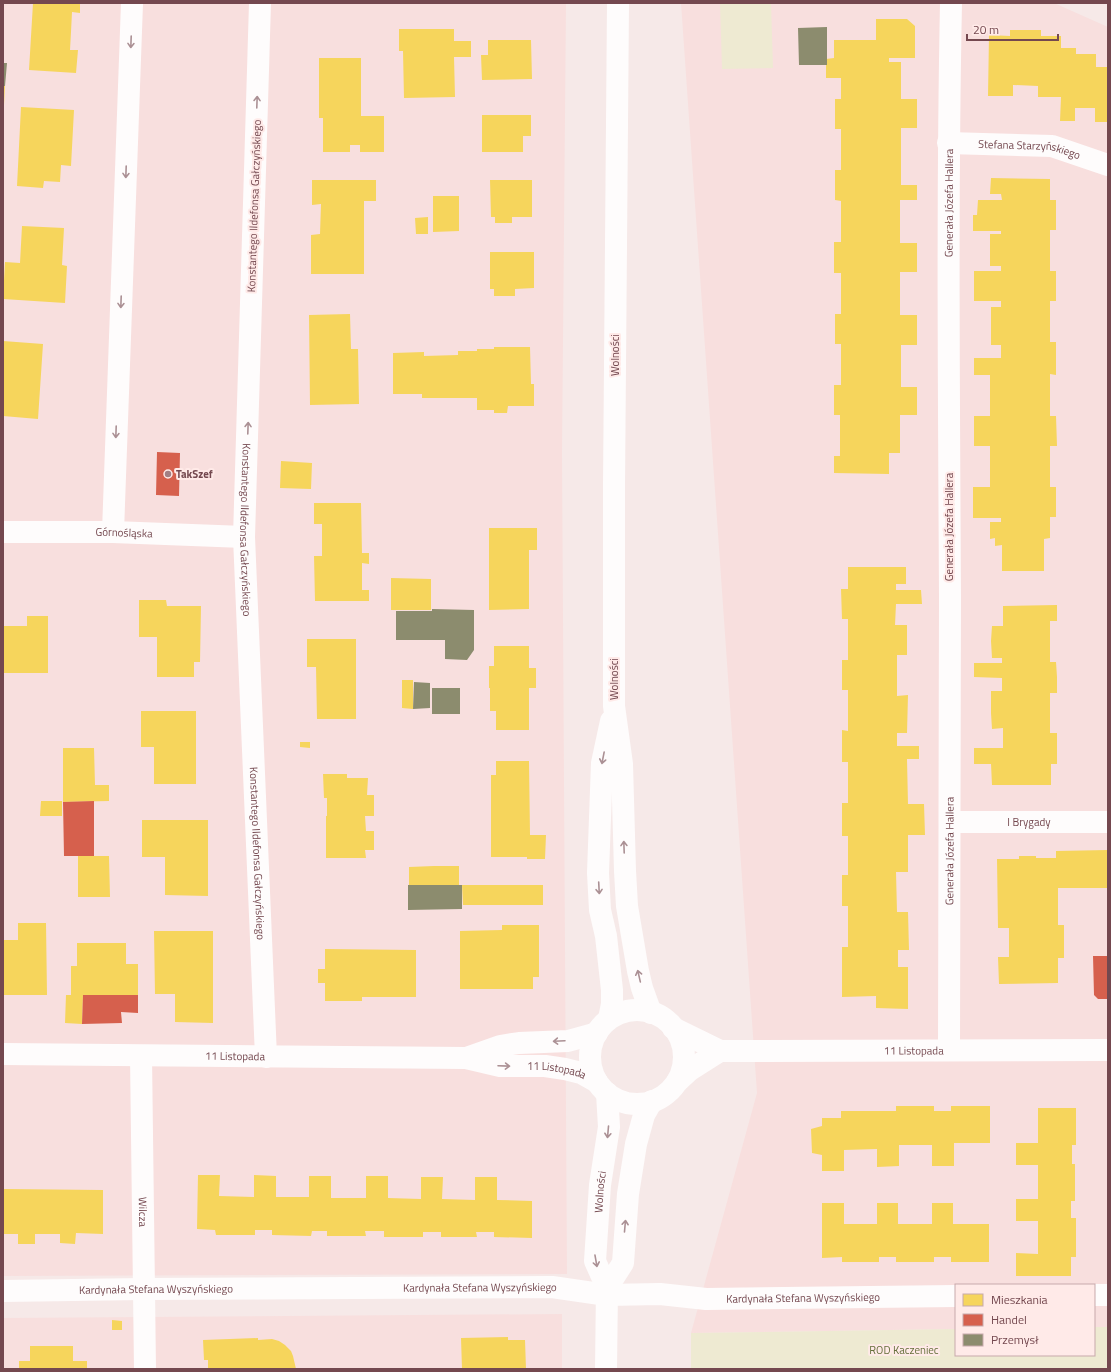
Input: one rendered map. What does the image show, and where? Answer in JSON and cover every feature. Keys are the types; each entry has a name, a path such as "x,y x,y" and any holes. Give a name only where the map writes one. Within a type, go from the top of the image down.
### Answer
{"street":[{"path":"112,532 132,3"},
{"name":"Konstantego Ildefonsa Gałczyńskiego","path":"260,3 244,537 266,1057"},
{"name":"Wolności","path":"618,3 614,486 614,706 622,764 627,906 638,971 642,988 652,1013"},
{"name":"Generała Józefa Hallera","path":"949,1050 948,988 950,822 948,143 951,3"},
{"name":"Stefana Starzyńskiego","path":"948,143 1052,146 1108,165"},
{"name":"Górnośląska","path":"3,532 112,532 244,537"},
{"name":"Wolności","path":"603,1026 612,1004 611,976 606,936 600,910 598,873 602,763 614,706"},
{"name":"I Brygady","path":"950,822 1108,822"},
{"path":"677,1082 681,1071 683,1054 679,1038 667,1021 652,1013 634,1010 625,1012 603,1026 591,1049 591,1066 602,1087 617,1100 629,1103 645,1103 652,1101 670,1090 690,1070 720,1051"},
{"name":"11 Listopada","path":"466,1058 500,1046 519,1043 568,1041 603,1026"},
{"name":"11 Listopada","path":"673,1028 720,1051 1108,1050"},
{"name":"11 Listopada","path":"3,1054 466,1058 500,1066 545,1066 565,1069 581,1073 602,1087"},
{"name":"Wilcza","path":"141,1056 145,1369"},
{"name":"Wolności","path":"602,1087 609,1127 600,1185 595,1261 607,1292 606,1369"},
{"path":"607,1292 623,1263 624,1232 628,1194 636,1144 644,1115 652,1101"},
{"name":"Kardynała Stefana Wyszyńskiego","path":"3,1291 143,1289 552,1288 660,1294 706,1299 955,1296"},
{"path":"1095,1295 1108,1295"}],"shaded area":[{"path":"3,3 566,3 562,453 567,1274 3,1276"},
{"path":"681,3 1054,3 1108,27 1108,1327 1095,1327 1095,1284 955,1284 955,1329 691,1333 757,1093"},
{"path":"562,1314 562,1369 3,1369 3,1318"}],"green space":[{"path":"720,3 771,3 773,68 722,69"},
{"name":"ROD Kaczeniec","path":"1095,1327 1108,1327 1108,1369 691,1369 691,1333 955,1329 955,1356 1095,1356"}],"building: Mieszkania":[{"path":"33,3 80,3 80,13 72,12 70,50 78,50 76,73 29,70"},
{"path":"876,19 907,19 915,26 915,58 889,58 889,62 901,62 901,99 917,99 917,128 901,128 901,185 917,185 917,200 900,200 900,243 917,243 917,272 900,272 900,315 917,315 917,345 901,345 901,387 917,387 917,415 900,415 900,453 889,453 889,474 834,473 834,456 840,456 840,415 834,415 834,385 841,385 841,344 835,344 835,314 841,314 841,273 834,273 834,242 841,242 841,201 835,200 835,170 841,170 841,129 835,129 835,99 841,99 841,78 826,78 826,59 834,58 834,40 876,40"},
{"path":"399,29 454,29 454,41 471,41 471,57 454,57 455,97 404,98 403,51 399,51"},
{"path":"1010,30 1041,30 1041,36 1061,36 1061,48 1076,48 1076,54 1096,54 1096,67 1108,67 1108,122 1095,122 1095,108 1075,108 1075,121 1060,121 1061,97 1038,97 1038,86 1013,85 1013,96 988,96 989,35 1010,36"},
{"path":"488,40 531,40 532,79 482,80 481,55 488,55"},
{"path":"319,58 361,58 361,116 384,116 384,152 360,152 360,145 350,145 350,152 323,152 323,118 319,118"},
{"path":"3,86 5,86 4,105 3,105"},
{"path":"21,107 74,110 71,166 61,165 60,182 44,181 43,188 17,186"},
{"path":"482,115 531,115 531,136 523,136 523,152 482,152"},
{"path":"991,178 1050,179 1050,200 1056,200 1056,230 1050,230 1050,271 1056,271 1056,301 1050,301 1050,342 1056,342 1056,375 1050,374 1050,416 1056,416 1057,446 1050,446 1050,487 1056,487 1056,517 1050,517 1050,538 1044,539 1044,571 1002,571 1002,545 995,546 995,538 990,539 990,522 1001,522 1001,518 973,518 973,487 990,487 990,446 974,446 974,416 990,416 990,375 974,375 974,358 1001,358 1001,345 991,345 991,307 1001,307 1001,301 974,301 974,271 1001,271 1001,266 990,266 990,234 1001,234 1001,231 973,231 973,215 977,215 978,200 1002,200 1001,194 990,194"},
{"path":"312,180 376,180 376,201 364,201 364,274 311,274 311,235 320,234 321,204 312,205"},
{"path":"490,180 532,180 532,217 512,217 512,223 495,223 495,217 491,217"},
{"path":"433,196 459,196 459,231 433,232"},
{"path":"428,217 428,234 416,234 415,218"},
{"path":"22,226 64,228 62,265 67,266 65,303 3,299 5,262 20,263"},
{"path":"490,252 534,252 534,288 515,289 515,296 494,296 494,289 490,289"},
{"path":"350,314 351,349 358,349 359,404 310,405 309,315"},
{"path":"3,341 43,344 38,419 3,416"},
{"path":"494,347 530,347 531,384 534,384 534,406 508,406 507,413 494,413 494,410 477,410 477,398 422,398 422,394 393,394 393,353 424,352 424,356 458,355 458,351 477,351 477,349 494,349"},
{"path":"281,461 312,463 311,489 280,488"},
{"path":"314,503 361,503 362,553 369,553 369,564 362,563 362,590 369,590 369,601 315,601 314,556 322,556 322,524 314,524"},
{"path":"489,528 537,528 537,550 529,550 529,609 489,610"},
{"path":"848,567 906,567 906,584 896,584 896,590 921,590 922,604 896,604 895,625 907,625 907,655 897,655 897,696 908,695 907,733 897,733 897,746 919,746 919,759 907,759 908,804 924,804 925,835 908,835 908,872 896,872 897,912 908,912 909,950 898,950 898,967 908,967 908,1009 876,1008 876,996 842,997 842,947 848,947 848,906 842,906 842,875 848,875 848,836 842,836 842,803 848,803 848,762 842,762 842,730 848,731 848,690 842,690 842,660 848,660 848,619 842,619 841,589 848,589"},
{"path":"391,578 431,579 431,610 391,610"},
{"path":"139,600 166,600 167,606 201,606 200,662 194,662 194,677 157,677 157,637 139,637"},
{"path":"1057,605 1057,621 1050,621 1050,662 1056,662 1057,677 1057,693 1050,693 1050,733 1057,733 1057,764 1051,764 1051,785 992,785 991,764 974,764 974,748 1003,748 1003,728 992,729 991,713 991,691 1002,691 1002,678 974,677 974,663 1002,663 1002,658 992,658 991,641 992,626 1003,626 1003,606"},
{"path":"27,616 48,616 48,673 3,673 3,626 27,626"},
{"path":"307,639 356,639 356,719 317,719 316,667 307,667"},
{"path":"494,646 529,646 529,668 536,668 536,688 529,688 529,730 496,730 496,711 490,711 489,688 489,666 494,666"},
{"path":"402,680 413,680 413,709 402,708"},
{"path":"141,711 196,711 196,784 154,784 154,747 141,747"},
{"path":"300,742 310,742 310,748 300,747"},
{"path":"63,748 94,748 95,785 109,785 109,801 63,802"},
{"path":"496,761 529,761 530,835 546,835 545,859 527,859 527,857 491,857 491,775 496,775"},
{"path":"323,774 347,774 347,778 368,778 367,795 374,795 374,816 365,816 366,831 374,831 374,850 365,850 366,858 326,858 327,798 324,798"},
{"path":"41,801 62,801 62,816 40,816"},
{"path":"142,820 208,820 208,896 165,895 165,857 142,857"},
{"path":"1108,850 1108,888 1058,888 1058,925 1064,925 1064,958 1058,958 1058,983 999,984 998,957 1009,957 1009,928 998,928 997,859 1019,859 1019,856 1056,858 1056,851"},
{"path":"78,856 109,856 110,897 78,897"},
{"path":"459,866 459,885 409,886 409,867"},
{"path":"462,885 543,885 543,905 463,905"},
{"path":"18,923 46,923 47,995 3,995 3,940 18,940"},
{"path":"502,925 539,925 539,977 533,977 533,989 460,989 460,931 502,930"},
{"path":"154,931 213,931 213,1023 175,1022 175,994 155,994"},
{"path":"77,943 126,943 126,964 138,964 138,995 83,995 82,1024 65,1023 66,995 71,995 71,966 77,966"},
{"path":"325,949 416,950 416,997 362,997 362,1001 325,1001 325,983 318,983 318,969 325,969"},
{"path":"896,1106 934,1106 934,1111 951,1111 951,1106 990,1106 990,1143 954,1143 954,1166 932,1166 932,1145 899,1145 899,1166 877,1167 877,1149 844,1150 844,1171 822,1171 822,1155 812,1153 811,1129 822,1126 822,1118 841,1118 841,1111 896,1111"},
{"path":"1038,1108 1076,1108 1076,1145 1072,1145 1072,1164 1075,1164 1075,1201 1071,1201 1071,1218 1076,1218 1076,1257 1071,1257 1071,1276 1016,1276 1016,1253 1038,1254 1038,1221 1016,1221 1016,1199 1038,1199 1038,1165 1016,1165 1016,1143 1038,1143"},
{"path":"198,1175 220,1175 219,1196 254,1197 254,1175 276,1176 276,1197 309,1197 309,1176 331,1176 331,1198 366,1198 366,1176 388,1176 388,1198 421,1199 421,1177 443,1177 442,1199 475,1200 475,1177 497,1177 497,1200 532,1201 532,1238 494,1237 494,1232 476,1232 477,1237 441,1237 441,1232 423,1232 423,1237 384,1237 384,1231 365,1231 366,1236 327,1236 327,1231 312,1231 311,1236 272,1235 272,1230 255,1230 255,1235 216,1235 215,1230 197,1229"},
{"path":"3,1189 103,1190 103,1234 76,1233 75,1244 60,1243 60,1234 35,1234 35,1244 18,1244 18,1234 3,1234"},
{"path":"822,1203 844,1203 844,1224 877,1224 877,1203 898,1203 898,1224 932,1224 932,1203 953,1203 953,1224 989,1224 989,1262 951,1262 951,1257 934,1257 934,1262 896,1262 896,1257 879,1257 879,1262 842,1262 842,1257 822,1258"},
{"path":"112,1320 122,1321 122,1330 112,1330"},
{"path":"508,1337 508,1340 525,1340 526,1369 462,1369 461,1338"},
{"path":"258,1338 258,1340 272,1339 285,1345 291,1351 296,1369 208,1369 208,1360 204,1360 203,1340"},
{"path":"30,1346 73,1346 73,1361 87,1361 87,1369 19,1369 19,1361 30,1361"}],"building: Handel":[{"name":"TakSzef","path":"157,452 180,453 179,496 156,495"},
{"path":"94,801 94,856 64,856 63,802"},
{"path":"1093,956 1108,956 1108,999 1098,999 1094,995"},
{"path":"83,995 138,995 138,1013 121,1012 122,1023 82,1024"}],"building: Przemysł":[{"path":"827,27 827,65 799,65 798,28"},
{"path":"3,63 7,63 5,86 3,86"},
{"path":"432,609 474,610 474,650 467,660 445,659 445,640 396,640 396,611 432,611"},
{"path":"414,682 430,683 430,708 413,709"},
{"path":"432,688 460,688 460,714 432,714"},
{"path":"408,885 462,885 462,909 408,910"}],"place":[{"name":"TakSzef","path":"168,474"}]}
